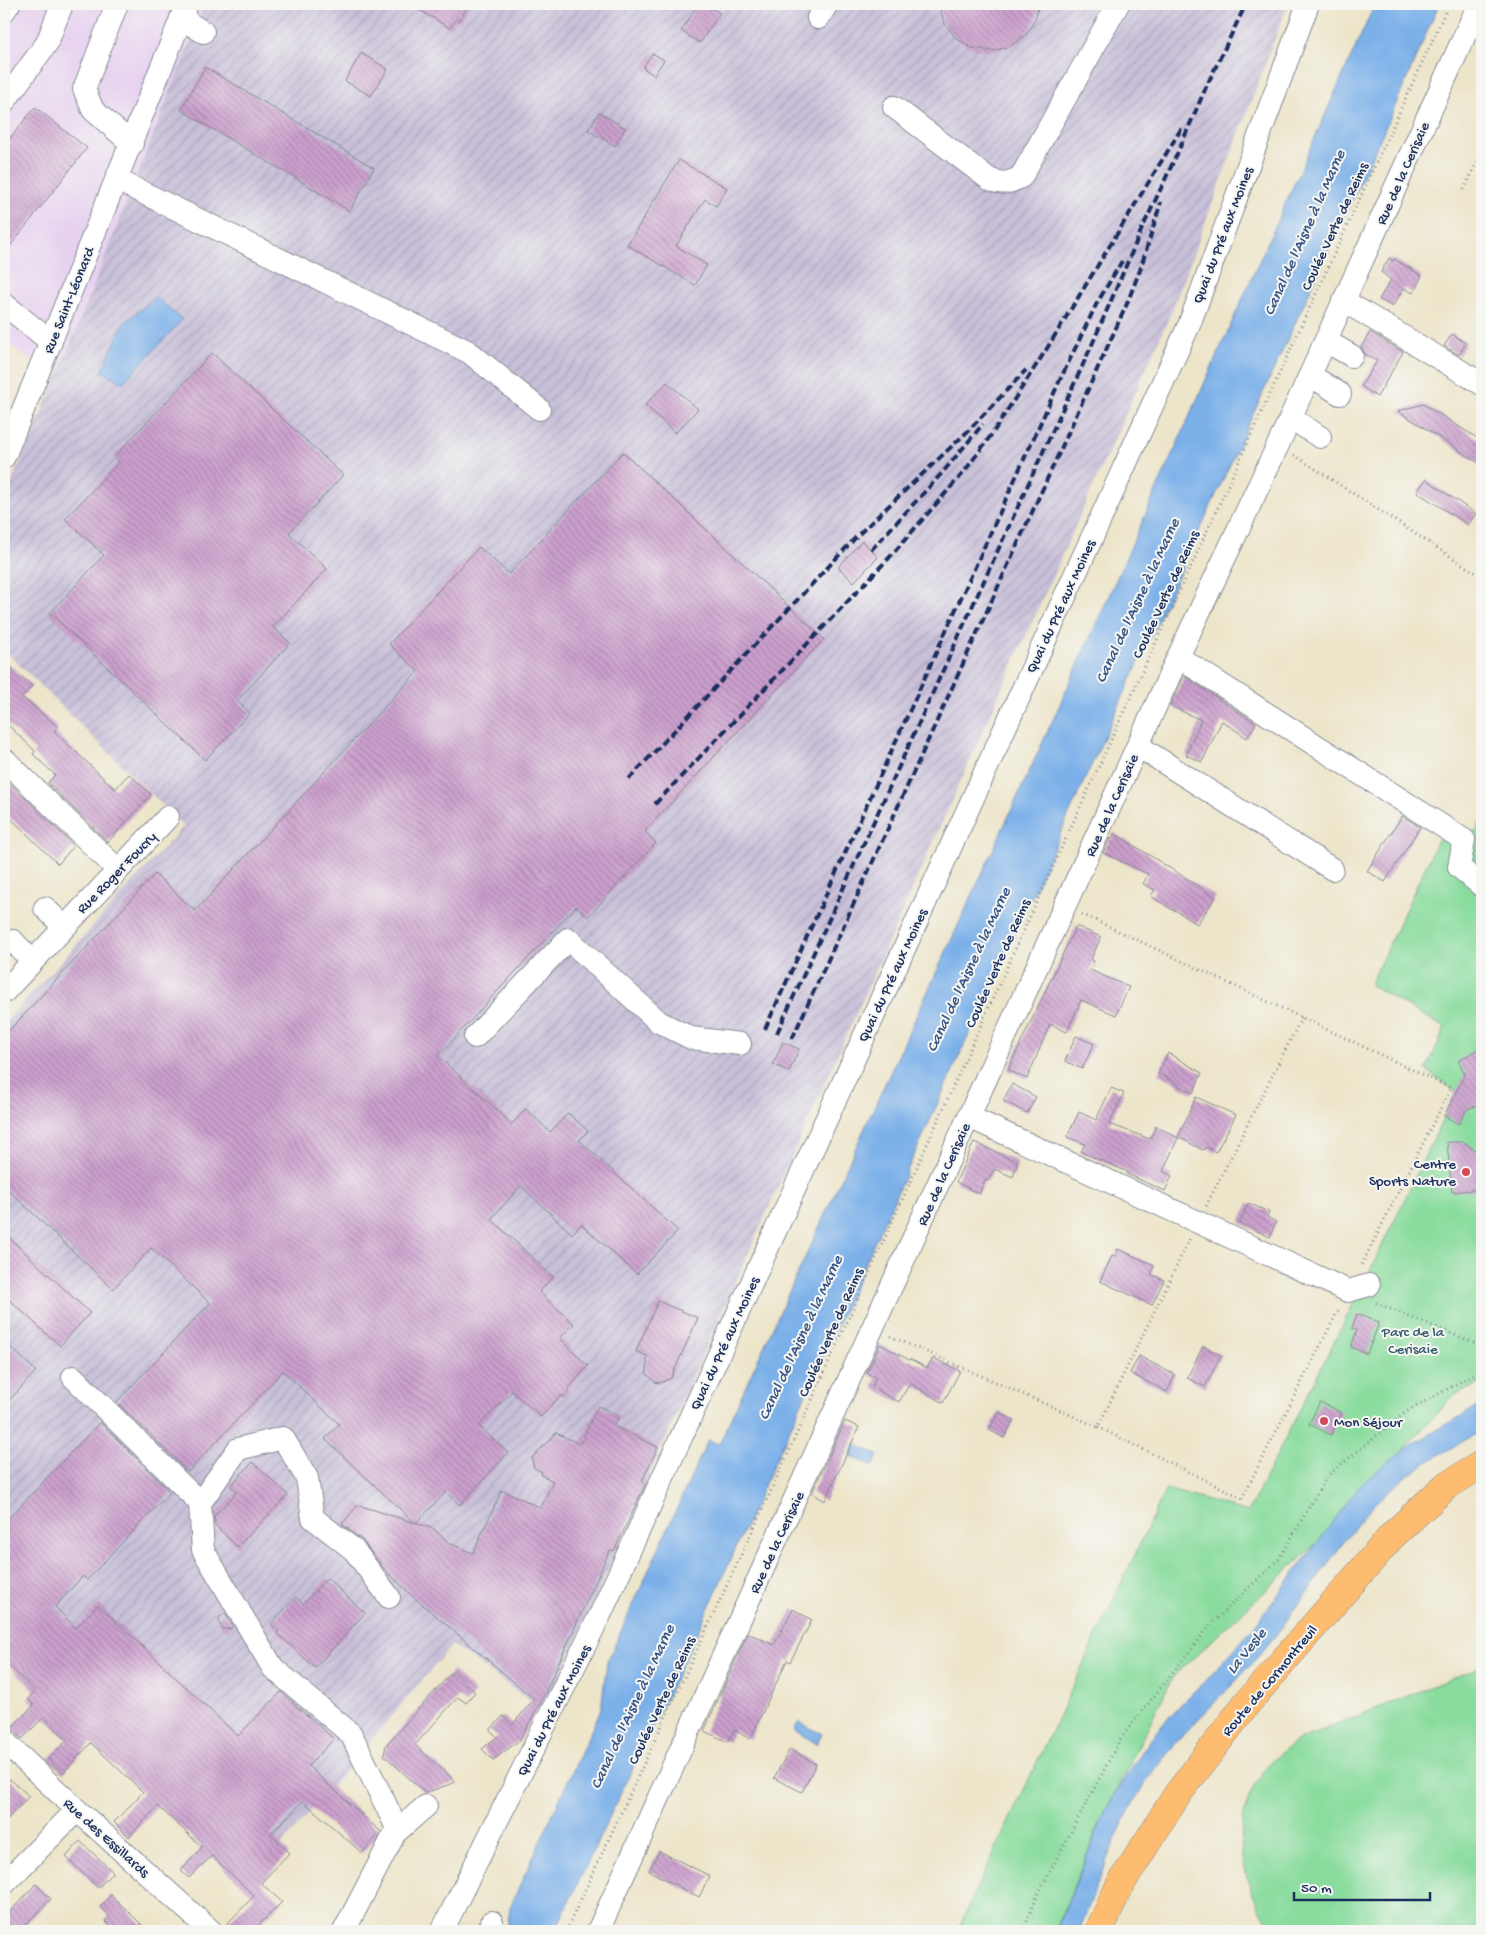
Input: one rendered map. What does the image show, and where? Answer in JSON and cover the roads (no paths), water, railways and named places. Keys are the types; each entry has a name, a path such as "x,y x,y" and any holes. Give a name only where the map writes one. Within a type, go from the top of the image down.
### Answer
{"main road":[{"name":"Route de Cormontreuil","path":"1099,1931 1120,1885 1177,1795 1247,1704 1392,1536 1446,1486 1482,1464"}],"street":[{"path":"4,11 9,4"},
{"path":"4,102 47,43 62,4"},
{"path":"117,4 84,89 93,110 132,144"},
{"path":"894,107 989,179 999,184 1021,177 1118,4"},
{"name":"Quai du Pré aux Moines","path":"442,1931 600,1615 1188,324 1308,4"},
{"path":"184,11 204,32"},
{"name":"Rue Saint-Léonard","path":"4,457 132,144 184,11"},
{"name":"Rue de la Cerisaie","path":"598,1931 1178,657 1479,11"},
{"path":"117,180 470,352 539,409"},
{"path":"1344,301 1482,384"},
{"path":"4,304 50,342"},
{"path":"1326,341 1352,356"},
{"path":"1310,375 1340,394"},
{"path":"1291,418 1320,437"},
{"path":"1178,657 1464,840 1459,867 1482,886"},
{"path":"1138,746 1332,869"},
{"path":"4,759 118,870"},
{"name":"Rue Roger Foucry","path":"4,992 168,817"},
{"name":"Rue Roger Foucry","path":"46,908 64,927"},
{"path":"476,1037 568,939 659,1022 691,1038 740,1044"},
{"path":"13,940 32,961"},
{"path":"969,1117 1198,1222 1359,1288"},
{"path":"73,1377 200,1503"},
{"path":"389,1597 354,1550 313,1518 306,1478 282,1438 238,1450 200,1503 202,1550 273,1668 350,1734 398,1830"},
{"name":"Rue des Essillards","path":"4,1741 77,1810 212,1931"},
{"path":"344,1931 398,1830 426,1806"},
{"path":"4,1884 77,1810"}],"water":[{"name":"Canal de l'Aisne à la Marne","path":"1375,4 1439,4 1393,111 1096,755 699,1629 555,1931 507,1931 510,1907 601,1709 607,1662 708,1440 719,1444 1057,711"},
{"path":"156,297 182,320 123,383 102,371 123,324"},
{"name":"La Vesle","path":"1482,1404 1482,1431 1411,1473 1373,1505 1261,1653 1170,1750 1143,1786 1133,1803 1108,1857 1079,1931 1056,1931 1106,1810 1128,1772 1156,1732 1217,1669 1253,1628 1359,1487 1381,1467 1408,1447"},
{"path":"855,1444 878,1455 874,1466 850,1456"},
{"path":"799,1722 822,1734 817,1744 794,1730"}],"railway":[{"path":"777,1033 1091,347 1207,85 1246,4"},
{"path":"655,804 889,558 964,472 992,434 1046,350 1183,126"},
{"path":"792,1039 1126,306 1140,270 1161,202"},
{"path":"765,1029 1060,380 1097,303 1122,261"},
{"path":"629,779 860,533 968,431 1026,370"},
{"path":"871,550 943,472 983,424"}],"place":[{"name":"Centre Sports Nature","path":"1466,1172"},
{"name":"Mon Séjour","path":"1324,1421"}],"park label":[{"name":"Parc de la Cerisaie","path":"1413,1340"}]}
